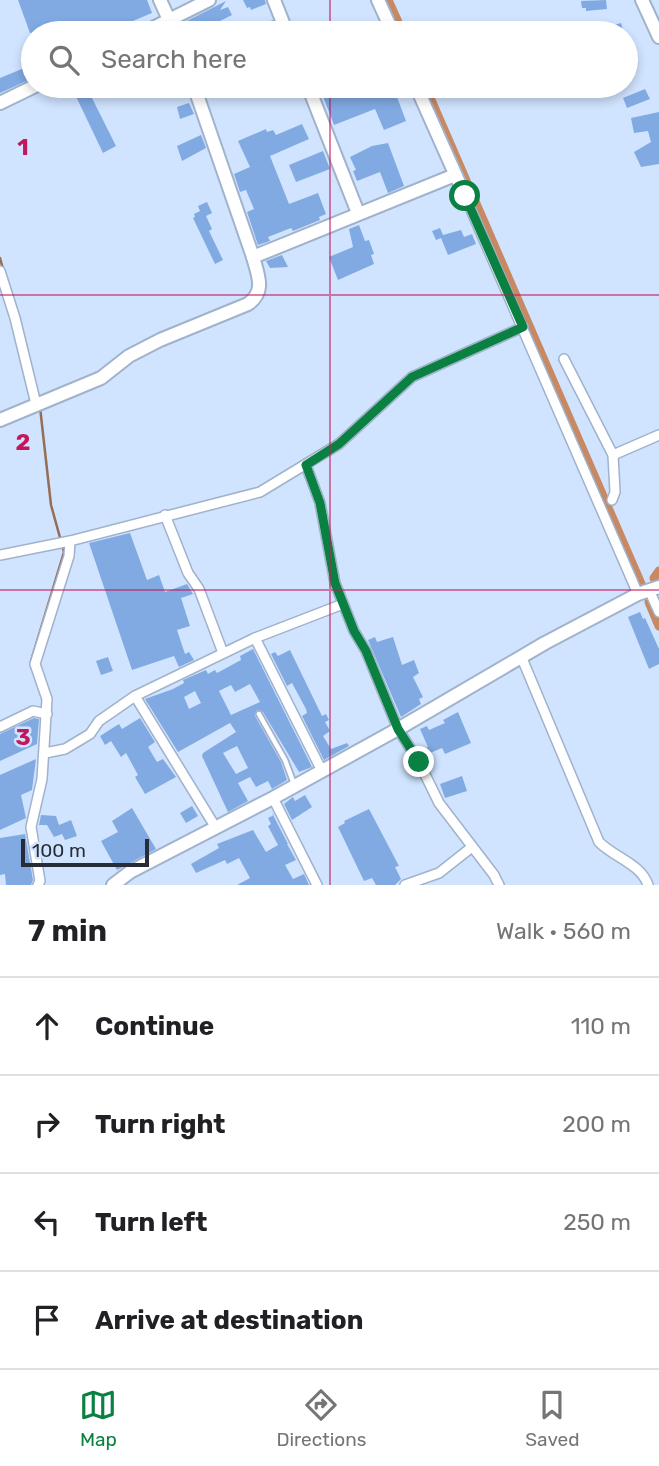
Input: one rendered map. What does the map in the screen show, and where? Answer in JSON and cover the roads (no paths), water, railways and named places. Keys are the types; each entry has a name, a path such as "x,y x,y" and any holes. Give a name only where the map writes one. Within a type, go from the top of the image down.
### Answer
{"street":[{"path":"160,0 170,20 209,0"},
{"path":"274,0 283,21"},
{"path":"378,0 388,21"},
{"path":"642,0 659,37"},
{"path":"0,103 21,93"},
{"path":"0,420 101,377 129,356 160,340 256,299 260,292 260,283 253,257 198,98"},
{"path":"313,98 358,213"},
{"path":"421,98 523,327 659,612"},
{"path":"253,257 455,175"},
{"path":"0,271 15,318 36,404"},
{"path":"0,555 70,541 260,492 339,444 412,377 523,327"},
{"path":"564,359 613,456 615,492 612,499"},
{"path":"613,456 659,435"},
{"path":"306,465 320,503 329,562 343,604 366,651 398,729 419,762 435,796 499,885"},
{"path":"165,515 188,573 199,589 223,653"},
{"path":"38,885 40,881 31,827 42,779 47,699 36,664 69,556 70,541"},
{"path":"113,885 130,872 398,729 521,656 649,591"},
{"path":"45,752 65,748 90,734 99,721 135,696 256,638 343,604"},
{"path":"256,638 322,771"},
{"path":"521,656 598,842 610,853 640,870 648,885"},
{"path":"135,696 216,828"},
{"path":"0,727 33,711 47,714"},
{"path":"273,798 317,885"},
{"path":"405,885 439,873 472,847"}],"lane":[{"path":"259,713 285,760 295,785"}],"waterway":[{"path":"388,0 398,21"},
{"path":"430,98 642,586"},
{"path":"0,258 3,269"},
{"path":"19,318 27,349"},
{"path":"32,666 31,661 64,552 51,505 40,407"},
{"path":"654,578 659,571"},
{"path":"649,602 659,626"}]}
